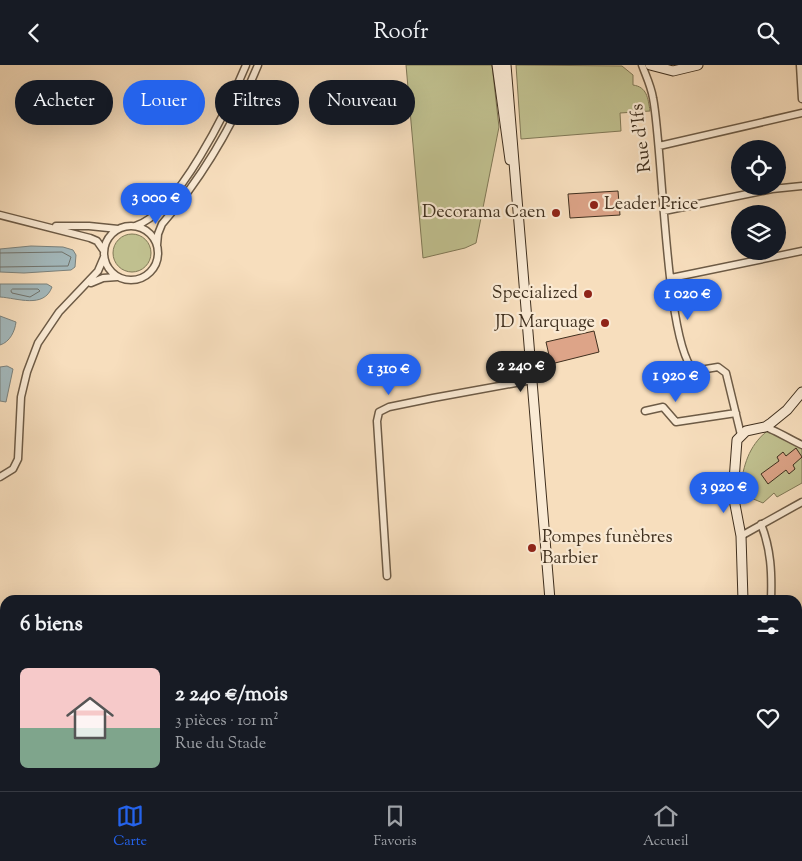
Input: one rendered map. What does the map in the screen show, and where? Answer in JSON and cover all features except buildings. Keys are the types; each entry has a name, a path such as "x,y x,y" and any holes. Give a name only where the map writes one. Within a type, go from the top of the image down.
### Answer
{"main road":[{"path":"497,65 512,178 515,185 550,595"},
{"path":"506,65 517,177 515,185"},
{"path":"650,65 673,71 698,65"},
{"path":"742,595 741,536 733,489 736,468 736,444 741,435 746,431 765,427 787,410 802,392"}],"street":[{"path":"47,226 89,226 118,229 135,226 155,216 196,161 228,108 246,65"},
{"path":"85,286 103,278 120,277 135,279 149,273 156,263 158,234 162,224 216,152 232,123 258,65"},
{"name":"Rue d'Ifs","path":"642,65 653,99 671,278 681,339 689,365 694,371 718,367 726,373 736,413"},
{"path":"800,65 802,99"},
{"path":"659,146 802,113"},
{"path":"664,211 772,189 802,186"},
{"path":"2,215 94,239 104,254 111,271 120,277"},
{"path":"135,226 150,234 157,245"},
{"path":"0,477 13,469 18,453 20,405 34,351 55,317 98,271 107,241 118,229"},
{"path":"671,278 802,251"},
{"path":"386,576 377,421 379,412 389,407 425,399 532,380"},
{"path":"645,411 663,407 676,422 736,413 741,435"},
{"path":"765,427 772,428 781,436 802,445"},
{"path":"741,536 802,502"},
{"path":"761,525 766,536 772,567 771,595"}],"green space":[{"path":"406,65 492,65 499,127 476,243 465,248 423,258 411,125 415,125 415,80 407,80"},
{"path":"516,65 622,66 633,75 633,85 641,88 646,94 650,111 620,113 621,131 521,139"},
{"path":"132,234 146,239 151,253 146,267 132,272 118,267 113,253 118,239"},
{"path":"767,431 802,448 802,483 777,497 774,493 763,503 751,498 744,490 741,491 740,488 743,472 751,450"}],"water":[{"path":"31,246 63,247 73,250 76,255 75,267 71,270 24,273 0,272 0,249"},
{"path":"0,284 47,284 52,287 43,298 29,301 0,297"},
{"path":"0,316 16,322 11,336 4,344 0,345"},
{"path":"7,366 13,369 6,402 0,401 0,367"}],"place":[{"name":"Leader Price","path":"594,205"},
{"name":"Decorama Caen","path":"556,213"},
{"name":"Specialized","path":"588,294"},
{"name":"JD Marquage","path":"605,323"},
{"name":"Pompes funèbres Barbier","path":"532,548"}]}
